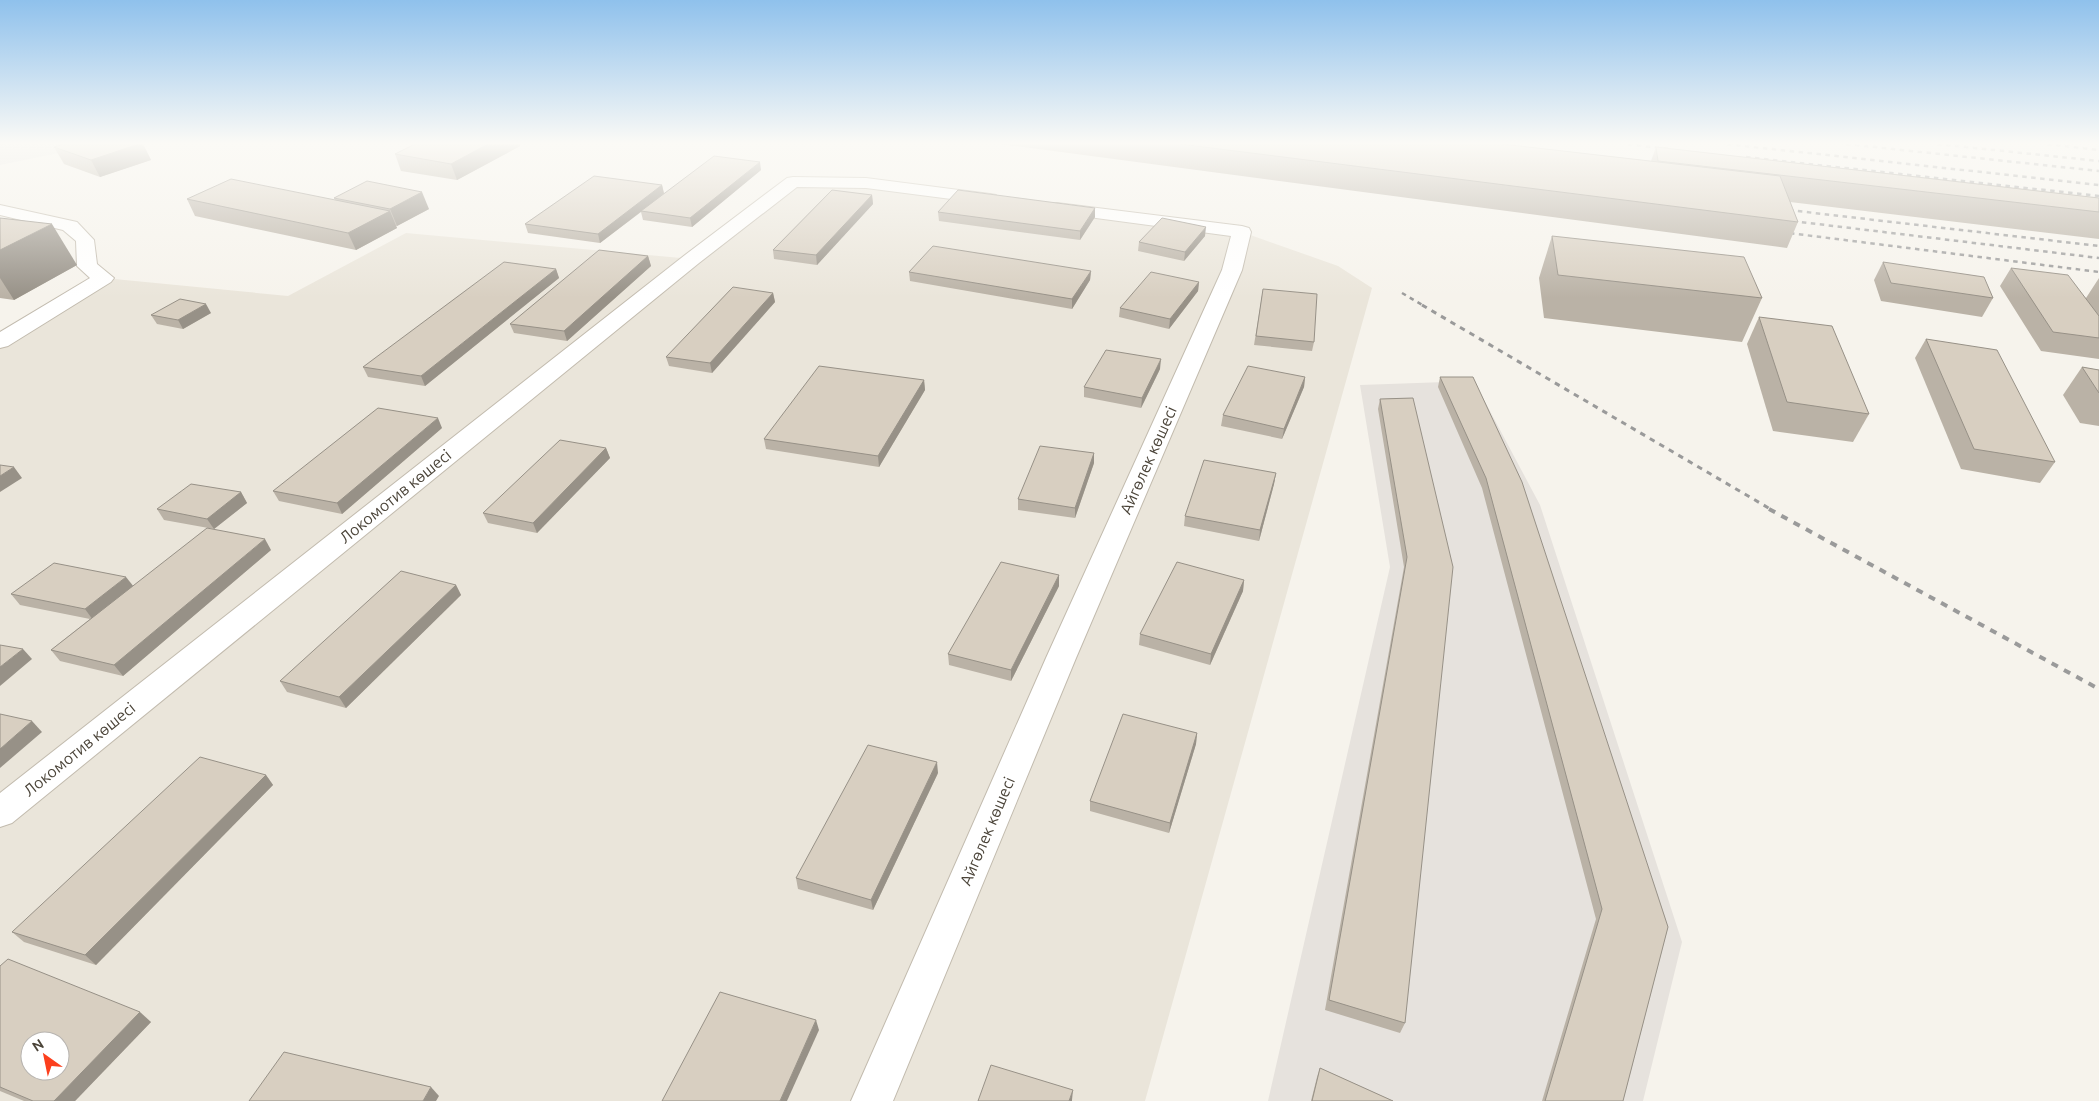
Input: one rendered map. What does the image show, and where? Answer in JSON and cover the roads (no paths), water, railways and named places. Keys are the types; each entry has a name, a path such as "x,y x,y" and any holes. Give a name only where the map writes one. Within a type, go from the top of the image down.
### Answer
{"street":[{"name":"Локомотив көшесі","path":"0,813 684,265 775,195"},
{"name":"Айгөлек көшесі","path":"872,1101 1062,658 1232,270 1242,232 959,195"},
{"path":"0,210 70,226 85,240 87,266 104,278 0,342"}],"railway":[{"path":"2093,195 2099,196"},
{"path":"1780,209 2099,246"},
{"path":"1784,220 2099,258"},
{"path":"1781,232 2099,272"},
{"path":"1402,293 1424,306"},
{"path":"1422,305 1772,510"},
{"path":"1769,509 2099,689"}]}
